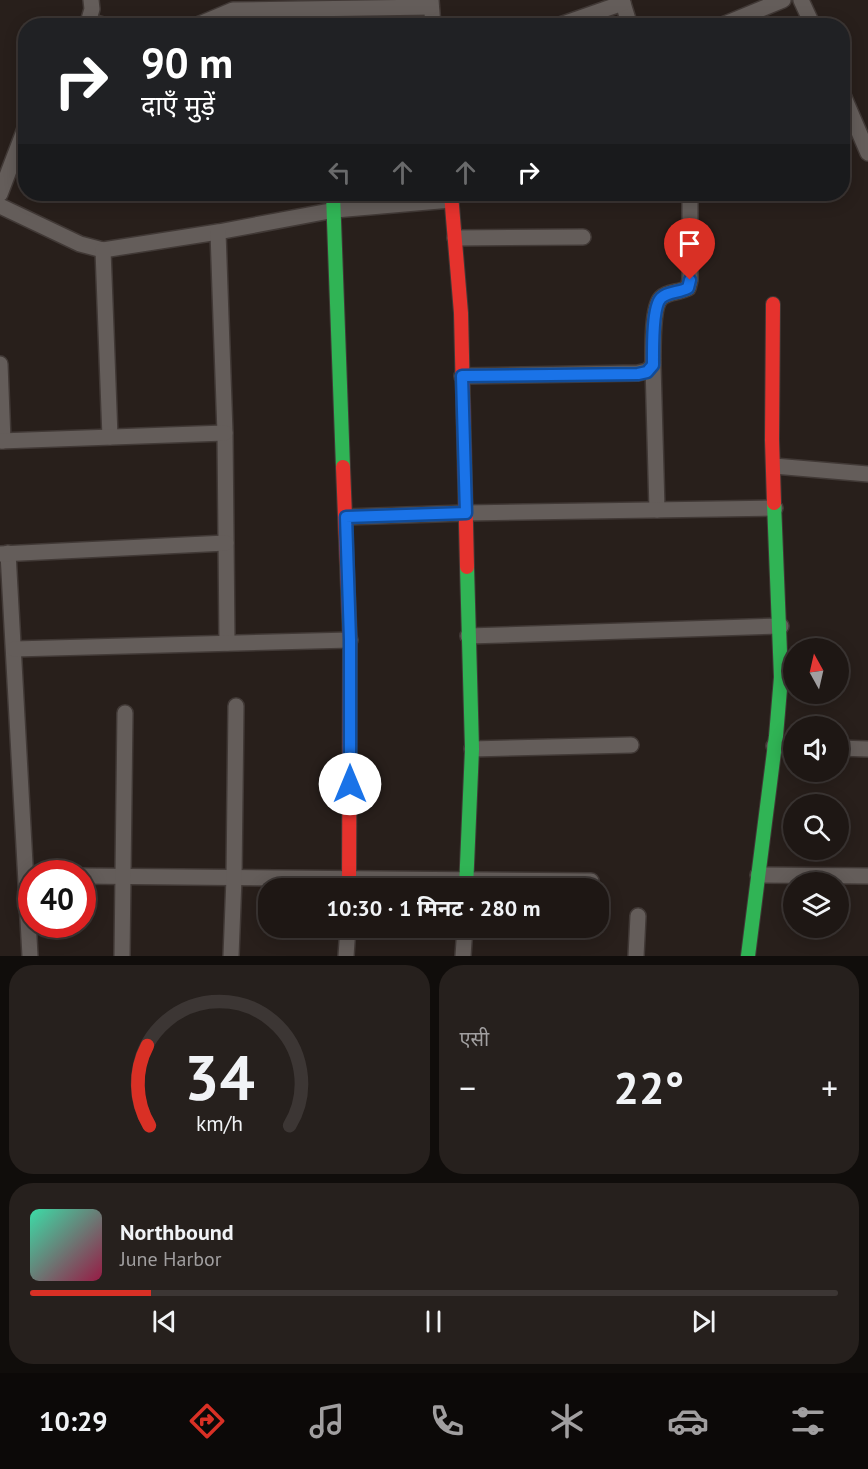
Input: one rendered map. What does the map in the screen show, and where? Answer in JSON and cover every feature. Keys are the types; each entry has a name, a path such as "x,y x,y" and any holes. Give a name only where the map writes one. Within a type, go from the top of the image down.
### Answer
{"street":[{"path":"89,18 91,0"},
{"path":"801,0 809,18"},
{"path":"739,18 778,1"},
{"path":"578,18 622,2 627,18"},
{"path":"211,18 233,10 315,9 431,3 432,18"},
{"path":"315,9 316,18"},
{"path":"855,118 868,153"},
{"path":"0,194 18,149"},
{"path":"334,201 350,640 350,878"},
{"path":"0,206 80,244 103,250 218,232 335,210 415,201"},
{"path":"451,201 460,303 472,749 466,878"},
{"path":"657,510 653,365 656,309 660,299 669,293 688,288 690,280 690,201"},
{"path":"218,232 225,433 227,643"},
{"path":"455,238 583,237"},
{"path":"103,250 110,438"},
{"path":"748,956 781,676 771,395 773,304"},
{"path":"0,364 1,441 225,433"},
{"path":"462,376 638,374 647,372 653,365"},
{"path":"774,466 868,474"},
{"path":"346,517 775,508"},
{"path":"28,860 14,649 4,553 226,543"},
{"path":"468,636 781,626"},
{"path":"14,649 350,640"},
{"path":"231,956 236,706"},
{"path":"122,956 125,713"},
{"path":"472,749 631,745"},
{"path":"774,746 783,746"},
{"path":"849,748 868,749"},
{"path":"758,875 868,876"},
{"path":"96,876 258,879"},
{"path":"636,956 638,916"},
{"path":"30,938 30,956"},
{"path":"346,956 347,938"},
{"path":"464,956 465,938"}],"traffic: fast":[{"path":"333,201 343,467"},
{"path":"748,956 776,736 781,677 774,503"},
{"path":"466,878 472,749 467,567"}],"traffic: jam":[{"path":"452,201 461,313 467,567"},
{"path":"773,304 774,503"},
{"path":"343,467 350,640 349,878"}],"route":[{"path":"350,784 350,640 346,517 466,513 462,376 638,374 647,372 653,365 656,309 660,299 669,293 681,292 688,288 690,280"}]}
